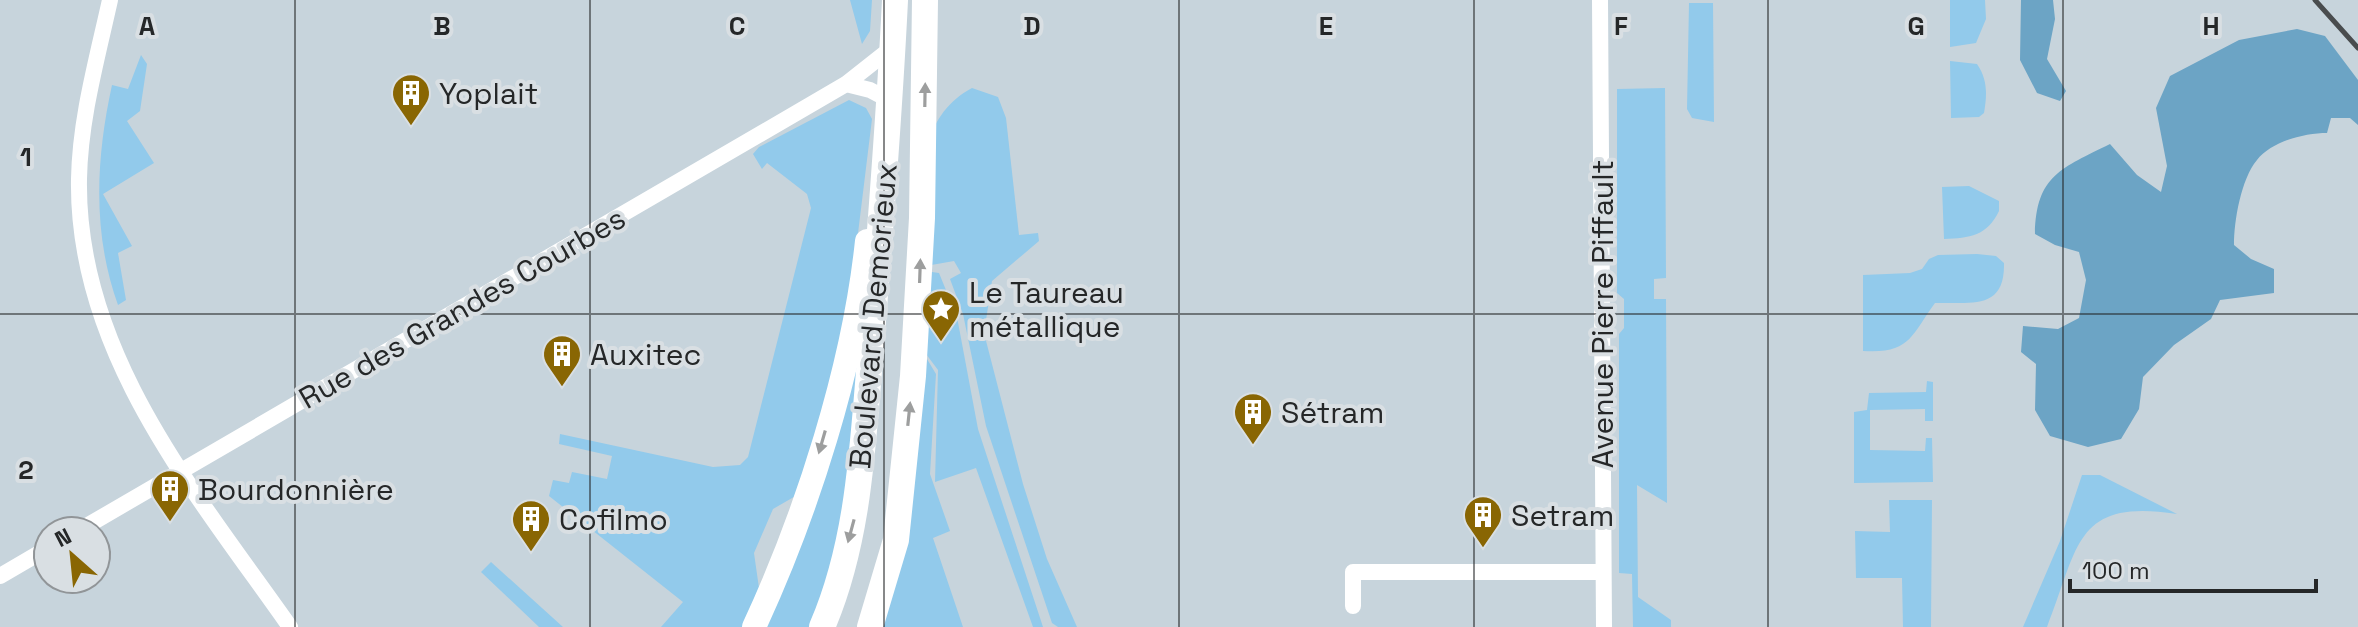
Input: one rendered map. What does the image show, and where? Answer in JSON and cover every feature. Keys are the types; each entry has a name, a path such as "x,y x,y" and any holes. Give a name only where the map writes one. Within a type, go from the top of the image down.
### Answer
{"main road":[{"path":"754,627 783,564 805,502 861,296 887,98 884,54 892,0"},
{"name":"Boulevard Demorieux","path":"822,627 854,521 892,0"},
{"name":"Boulevard Demorieux","path":"870,627 896,540 913,376 923,206 925,0"}],"street":[{"path":"110,0 85,115 79,180 84,251 106,335 179,473 290,627"},
{"name":"Avenue Pierre Piffault","path":"1600,0 1604,627"},
{"name":"Rue des Grandes Courbes","path":"106,515 846,84 884,54"},
{"path":"846,84 887,98"},
{"path":"0,576 32,557"},
{"path":"1353,606 1353,572 1603,572"}],"shaded area":[{"path":"0,0 2358,0 2358,627 0,627"},
{"path":"850,0 872,0 870,31 862,44"},
{"path":"1950,0 1985,0 1986,19 1976,43 1950,47"},
{"path":"2021,0 2053,0 2055,19 2047,59 2066,91 2060,101 2037,93 2020,60"},
{"path":"1689,3 1713,3 1714,122 1692,118 1687,109"},
{"path":"2297,29 2325,36 2358,80 2358,125 2350,118 2331,118 2327,133 2280,143 2263,153 2251,168 2240,201 2234,245 2251,259 2274,269 2274,293 2220,300 2211,319 2174,345 2143,377 2139,409 2121,439 2088,447 2050,436 2035,410 2036,364 2021,352 2023,326 2058,329 2079,318 2086,280 2079,252 2055,245 2035,234 2040,198 2047,186 2065,167 2110,144 2137,175 2161,192 2167,166 2156,108 2170,76 2239,40"},
{"path":"141,55 147,64 140,111 127,121 154,163 103,194 132,246 118,253 126,300 118,305 100,223 100,168 112,85 128,89"},
{"path":"1950,61 1977,64 1981,70 1986,94 1984,113 1979,117 1951,118"},
{"path":"972,88 998,97 1006,118 1019,235 1038,233 1039,241 992,281 984,333 1023,484 1047,559 1077,627 1058,627 1052,623 986,426 963,314 950,279 961,273 954,261 920,267 920,193 928,143 937,122 951,103"},
{"path":"1665,88 1666,278 1654,279 1654,299 1666,299 1667,503 1637,485 1638,597 1671,620 1671,627 1633,627 1632,574 1619,573 1619,334 1624,328 1624,299 1617,293 1617,89"},
{"path":"849,100 866,108 872,119 848,315 799,494 773,509 754,553 759,588 742,627 661,627 683,602 549,496 553,480 569,483 572,472 607,479 612,456 559,444 560,434 713,467 740,465 748,457 811,208 807,194 767,163 762,169 753,154 759,147"},
{"path":"1969,186 1999,201 1999,211 1983,231 1962,238 1944,239 1942,187"},
{"path":"1938,255 1996,256 2004,263 1999,289 1992,296 1973,303 1935,303 1914,333 1900,346 1863,351 1863,275 1910,273 1922,269 1929,259"},
{"path":"925,271 939,273 957,317 978,429 1043,627 1033,627 976,468 935,482 938,370 926,354"},
{"path":"927,359 936,374 930,474 950,531 933,538 963,627 870,627"},
{"path":"843,366 869,370 822,627 754,627"},
{"path":"1927,381 1933,382 1933,421 1925,421 1925,409 1870,410 1870,450 1925,451 1926,438 1932,438 1933,482 1854,483 1854,412 1867,410 1869,393 1926,392"},
{"path":"2082,475 2100,475 2177,514 2143,511 2118,514 2099,522 2085,534 2075,552 2047,627 2023,627 2060,541"},
{"path":"1889,500 1932,500 1931,627 1903,627 1902,578 1856,578 1855,531 1890,532"},
{"path":"491,562 563,627 539,627 481,572"}],"railway":[{"path":"2315,0 2358,48"}],"place":[{"name":"Yoplait","path":"411,127"},
{"name":"Le Taureau métallique","path":"941,343"},
{"name":"Auxitec","path":"562,388"},
{"name":"Sétram","path":"1253,446"},
{"name":"Bourdonnière","path":"170,523"},
{"name":"Setram","path":"1483,549"},
{"name":"Cofilmo","path":"531,553"}]}
